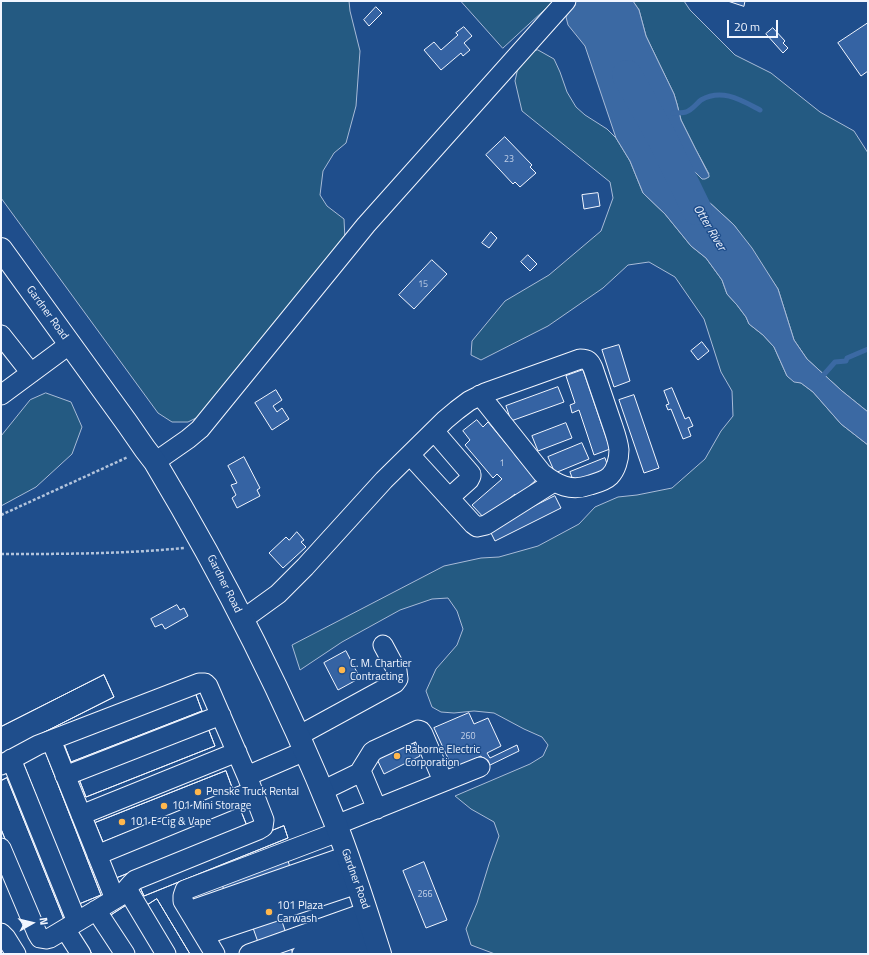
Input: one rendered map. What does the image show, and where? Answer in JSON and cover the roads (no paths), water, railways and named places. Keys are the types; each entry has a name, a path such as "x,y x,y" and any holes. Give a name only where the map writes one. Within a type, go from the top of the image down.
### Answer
{"main road":[{"name":"Gardner Road","path":"1,249 150,456 204,546 273,680 302,744 337,829 373,932"}],"lane":[{"path":"150,456 188,440 200,429 366,225 566,1"},
{"path":"1,336 31,373"},
{"path":"1,395 70,344"},
{"path":"242,620 278,594 305,567 384,480 434,431 457,410 469,402 485,393 580,359 586,359 590,362 593,368 618,442 619,450 616,466 610,476 602,481 588,486 578,488 566,487 554,482 542,473 480,396"},
{"path":"434,431 471,474 469,480 449,498"},
{"path":"410,455 477,527 486,525 554,482"},
{"path":"97,856 250,784 302,744 395,683 398,679 397,672 383,645"},
{"path":"1,848 36,933 40,938 46,939 50,938 71,925 96,910 121,894 135,880 263,827 264,820 250,784 208,686 205,683 199,683 51,740 6,762 71,925 81,954"},
{"path":"65,776 221,715"},
{"path":"322,791 355,776 361,771 372,752 375,750 418,730 423,734 443,781"},
{"path":"51,740 97,856 121,894 166,954"},
{"path":"81,815 237,752"},
{"path":"215,954 183,901 185,890 337,829 377,809 480,767"},
{"path":"361,771 377,809"},
{"path":"196,923 352,870"},
{"path":"196,923 352,870"},
{"path":"96,910 125,954"},
{"path":"249,954 373,932"},
{"path":"274,954 373,932"},
{"path":"302,954 373,932"},
{"path":"344,954 373,932"},
{"path":"1,933 16,954"}],"water":[{"path":"558,1 633,1 639,10 646,36 674,94 681,120 709,177 702,179 681,158 671,137 657,117 649,109 641,116 645,128 659,153 734,225 752,248 778,289 794,340 807,359 842,391 868,412 868,445 841,424 813,392 801,383 794,382 787,376 774,347 763,335 749,324 746,317 727,294 722,280 706,258 691,246 665,214 643,193 630,161 616,138 585,46 568,25 566,17 569,11"}],"waterway":[{"name":"Otter River","path":"627,75 662,138 697,210"},
{"path":"673,113 686,112 701,100 716,95 724,95 739,99 760,110"},
{"path":"820,379 835,362 846,361 847,358 868,349"}],"place":[{"name":"C. M. Chartier Contracting","path":"342,670"},
{"name":"Raborne Electric Corporation","path":"397,756"},
{"name":"Penske Truck Rental","path":"198,792"},
{"name":"101 Mini Storage","path":"164,806"},
{"name":"101 E-Cig & Vape","path":"122,822"},
{"name":"101 Plaza Carwash","path":"269,912"}]}
